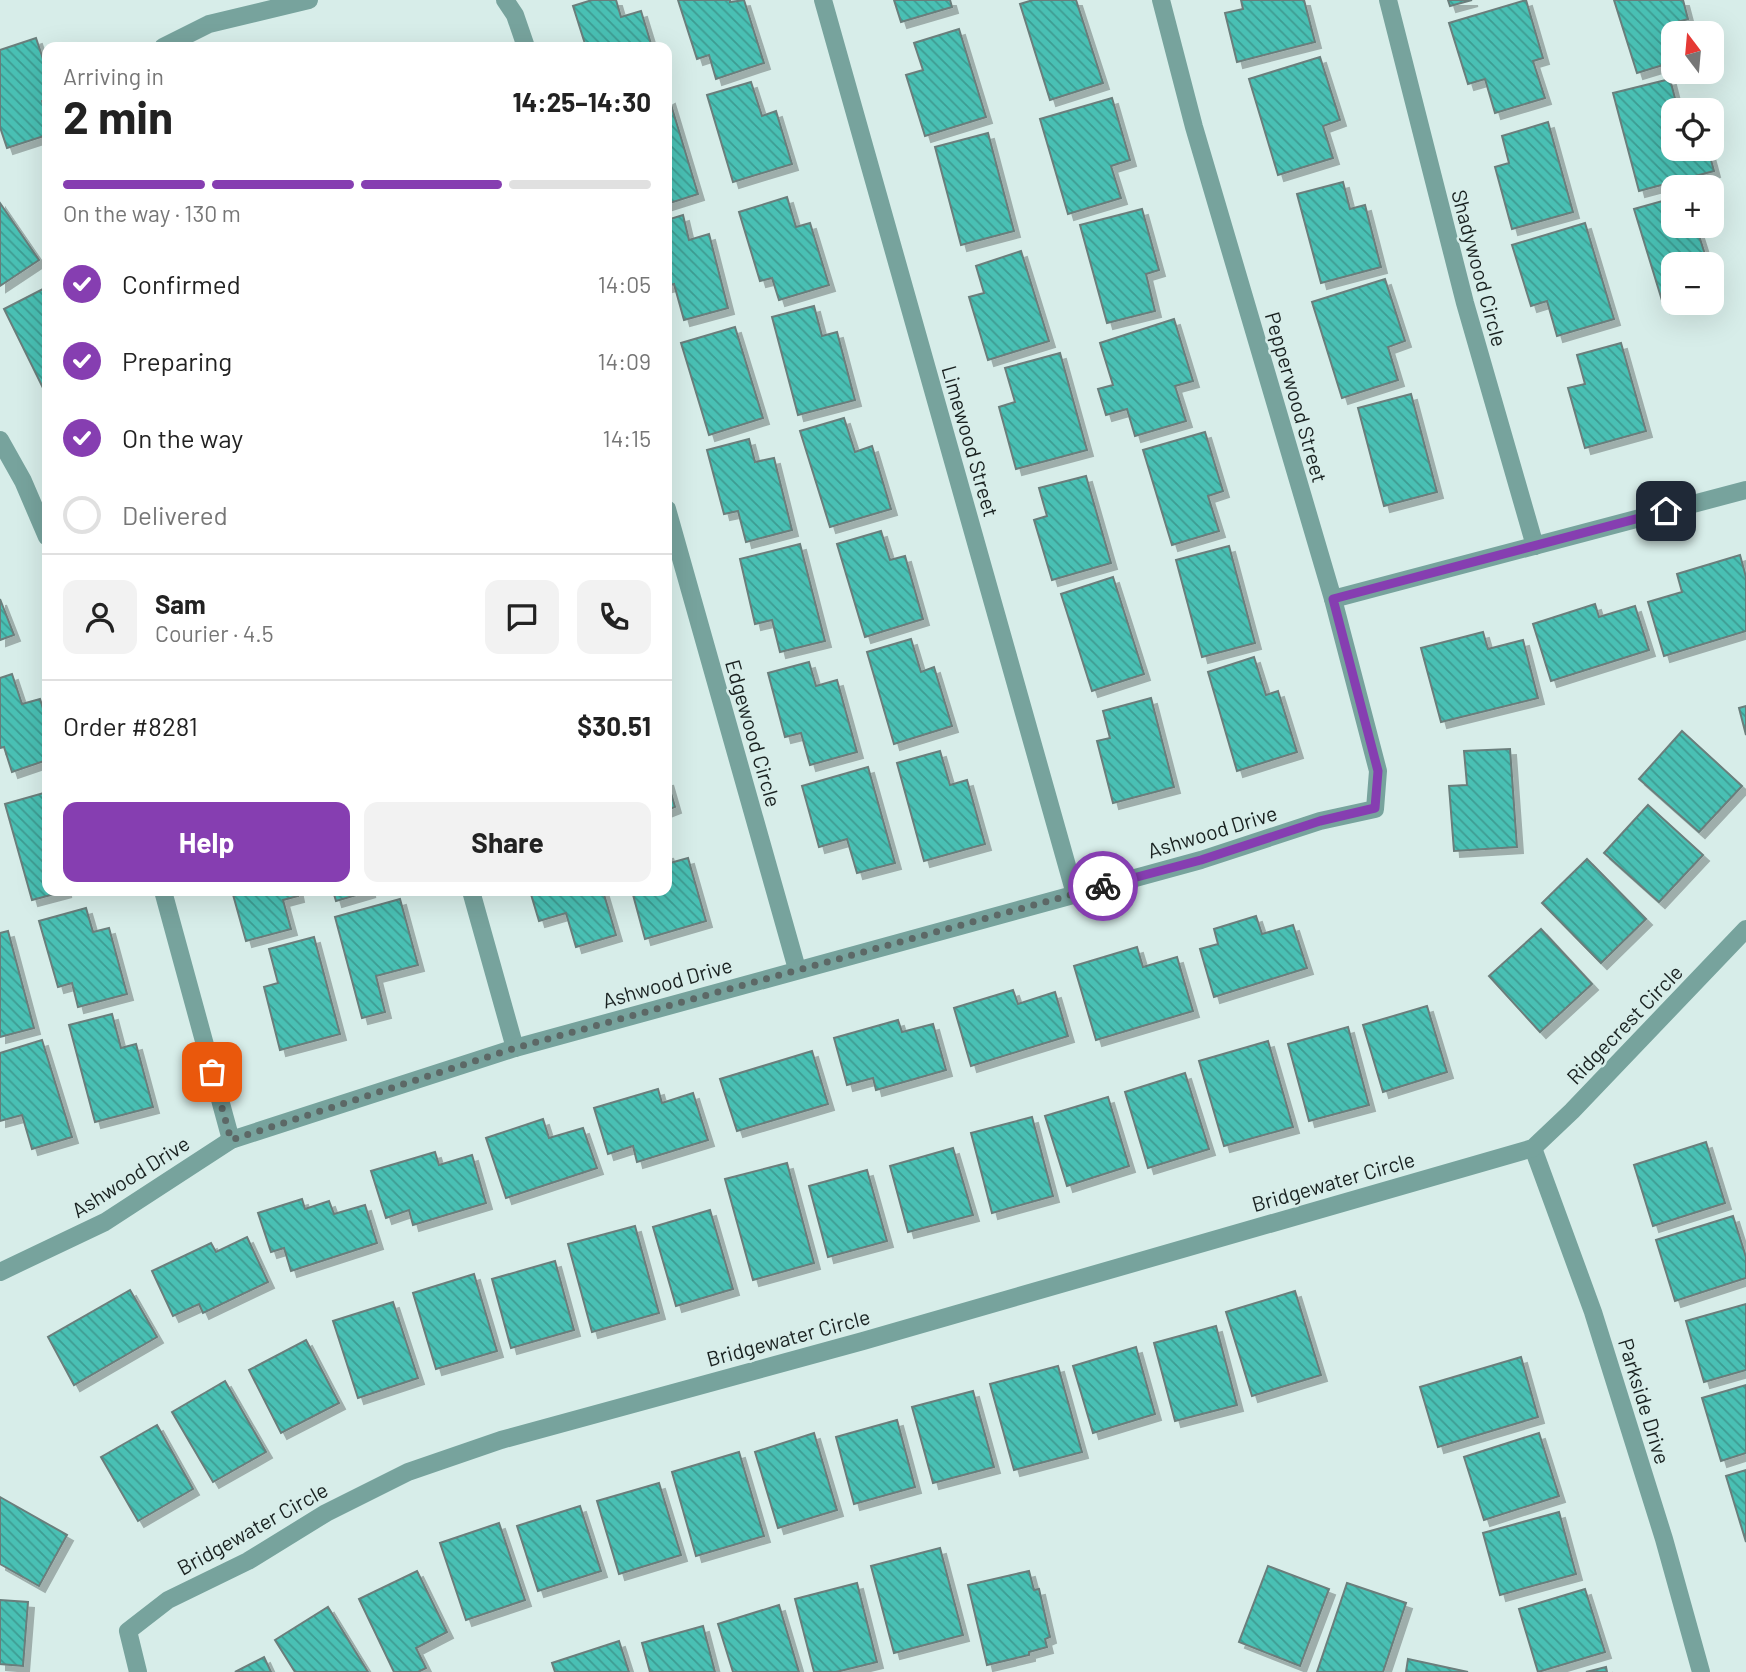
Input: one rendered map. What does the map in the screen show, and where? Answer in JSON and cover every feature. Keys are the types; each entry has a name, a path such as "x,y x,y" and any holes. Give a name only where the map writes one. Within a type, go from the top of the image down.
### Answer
{"street":[{"path":"173,42 209,24 309,0"},
{"path":"505,0 515,15 524,42"},
{"name":"Limewood Street","path":"823,0 1075,894"},
{"name":"Pepperwood Street","path":"1161,0 1194,127 1333,599 1378,771 1375,808"},
{"name":"Shadywood Circle","path":"1388,0 1465,303 1535,546"},
{"path":"0,440 23,481 42,525"},
{"path":"1333,599 1746,490"},
{"name":"Edgewood Circle","path":"672,527 797,969"},
{"name":"Ashwood Drive","path":"0,1272 104,1223 231,1140 515,1048 1201,860 1320,821 1375,808"},
{"path":"164,896 231,1140"},
{"path":"472,896 515,1048"},
{"name":"Ridgecrest Circle","path":"1533,1148 1572,1111 1746,929"},
{"name":"Bridgewater Circle","path":"138,1672 128,1631 168,1600 248,1561 326,1513 408,1472 514,1436 863,1340 1533,1148"},
{"name":"Parkside Drive","path":"1533,1148 1593,1312 1664,1539 1701,1672"}],"building":[{"path":"592,0 616,0 621,17 641,11 650,42 584,42 573,6"},
{"path":"678,0 744,0 764,63 716,79 709,55 697,59"},
{"path":"894,0 950,0 952,7 901,22"},
{"path":"1033,0 1076,0 1103,83 1050,100 1020,4"},
{"path":"1241,0 1304,0 1315,42 1237,62 1225,13 1243,9"},
{"path":"1448,0 1472,0 1450,6"},
{"path":"1526,0 1543,58 1533,61 1545,98 1495,113 1485,79 1468,84 1449,23"},
{"path":"1614,0 1683,0 1688,19 1661,21 1661,66 1637,73"},
{"path":"959,29 986,117 925,136 906,75 923,70 914,43"},
{"path":"36,38 42,56 42,137 7,148 0,127 0,50"},
{"path":"1320,57 1340,120 1323,126 1333,158 1278,175 1249,79"},
{"path":"1661,81 1661,84 1671,84 1675,98 1661,98 1661,161 1711,161 1714,171 1699,175 1661,175 1661,185 1639,191 1613,93"},
{"path":"751,82 762,116 776,111 792,164 733,182 707,95"},
{"path":"1112,98 1130,160 1111,166 1121,198 1068,214 1040,119"},
{"path":"672,108 698,194 672,202"},
{"path":"1548,122 1573,212 1512,229 1495,167 1509,163 1502,136"},
{"path":"988,133 1014,231 961,245 935,147"},
{"path":"1343,182 1350,209 1365,205 1381,267 1321,283 1297,194"},
{"path":"787,197 796,227 810,223 829,285 779,300 772,278 760,281 739,212"},
{"path":"1661,201 1661,238 1700,238 1704,252 1661,252 1661,297 1634,209"},
{"path":"0,203 39,260 0,286"},
{"path":"1142,209 1159,270 1146,274 1155,311 1107,323 1080,225"},
{"path":"683,215 689,240 709,234 728,308 684,320 672,285 672,218"},
{"path":"1585,223 1614,319 1557,336 1547,301 1531,306 1512,245"},
{"path":"1021,251 1049,341 988,360 969,297 984,293 976,266"},
{"path":"1385,279 1405,341 1388,347 1398,380 1342,398 1312,302"},
{"path":"42,290 42,386 4,309"},
{"path":"814,306 822,336 837,332 855,400 798,415 772,317"},
{"path":"1174,319 1193,381 1175,386 1186,421 1135,436 1127,409 1106,415 1098,389 1113,385 1100,343"},
{"path":"735,327 763,418 709,435 681,343"},
{"path":"1621,343 1646,431 1585,448 1568,388 1585,384 1577,355"},
{"path":"1060,353 1087,450 1016,469 999,407 1015,402 1005,368"},
{"path":"1411,394 1437,492 1384,506 1358,408"},
{"path":"844,418 855,452 872,446 891,509 830,527 800,431"},
{"path":"1205,432 1223,491 1208,496 1219,531 1172,545 1143,450"},
{"path":"749,439 755,462 774,458 792,530 746,542 738,511 724,514 707,450"},
{"path":"1086,476 1111,563 1052,580 1034,520 1047,516 1039,488"},
{"path":"881,531 890,560 905,556 923,619 865,637 837,544"},
{"path":"800,544 825,641 780,652 772,620 755,624 740,559"},
{"path":"1229,546 1255,643 1202,657 1176,560"},
{"path":"1740,555 1746,577 1746,631 1664,656 1648,602 1682,592 1677,574"},
{"path":"1113,577 1144,674 1092,691 1061,594"},
{"path":"0,599 14,635 0,640"},
{"path":"1595,604 1599,617 1635,606 1649,650 1551,681 1533,624"},
{"path":"1483,632 1488,649 1523,640 1538,698 1441,722 1421,648"},
{"path":"911,639 921,672 934,667 952,726 894,744 867,652"},
{"path":"1254,657 1266,695 1278,691 1297,752 1237,771 1208,672"},
{"path":"809,662 816,686 837,680 857,752 810,765 801,733 785,737 768,673"},
{"path":"12,674 22,704 40,699 42,705 42,762 12,772 4,747 0,748 0,678"},
{"path":"1151,698 1174,787 1113,803 1097,741 1110,738 1103,711"},
{"path":"1746,706 1746,735 1739,708"},
{"path":"1682,731 1742,786 1699,832 1639,779"},
{"path":"1510,749 1517,847 1454,851 1449,786 1467,785 1464,751"},
{"path":"940,751 950,785 967,780 985,844 924,861 897,763"},
{"path":"868,767 895,863 857,873 847,839 819,847 802,786"},
{"path":"42,793 42,896 47,896 32,900 5,804"},
{"path":"1648,805 1703,855 1659,902 1604,853"},
{"path":"688,858 706,921 645,939 633,896 672,896 672,862"},
{"path":"1587,859 1646,919 1601,963 1542,903"},
{"path":"233,896 298,896 283,900 291,929 246,941"},
{"path":"334,896 353,896 336,901"},
{"path":"532,896 604,896 616,935 576,947 566,913 539,921"},
{"path":"400,899 418,965 376,976 385,1012 362,1018 335,917"},
{"path":"86,908 93,932 109,928 127,994 78,1007 72,983 58,987 39,921"},
{"path":"1256,916 1262,934 1293,925 1307,968 1214,997 1200,949 1218,944 1214,929"},
{"path":"1541,929 1592,984 1540,1032 1489,976"},
{"path":"8,931 34,1028 0,1037 0,933"},
{"path":"314,937 340,1034 280,1050 264,987 278,983 269,949"},
{"path":"1137,947 1143,967 1177,957 1193,1011 1096,1040 1074,966"},
{"path":"1013,990 1018,1004 1055,992 1068,1036 971,1066 954,1008"},
{"path":"1427,1006 1447,1072 1383,1092 1363,1025"},
{"path":"112,1014 121,1048 136,1044 153,1107 95,1122 69,1025"},
{"path":"898,1020 902,1032 933,1024 946,1070 876,1090 873,1078 847,1085 834,1038"},
{"path":"1348,1027 1369,1105 1309,1121 1288,1044"},
{"path":"42,1040 72,1137 32,1149 22,1115 0,1121 0,1053"},
{"path":"1268,1041 1293,1127 1224,1146 1199,1061"},
{"path":"812,1051 828,1104 737,1131 720,1079"},
{"path":"1185,1073 1209,1149 1148,1168 1125,1092"},
{"path":"658,1089 662,1103 693,1093 708,1140 637,1162 633,1146 608,1154 594,1108"},
{"path":"1108,1097 1129,1166 1067,1186 1045,1116"},
{"path":"1032,1117 1053,1196 992,1213 971,1133"},
{"path":"543,1119 549,1138 583,1128 597,1168 506,1198 486,1138"},
{"path":"1706,1142 1725,1203 1653,1226 1634,1165"},
{"path":"953,1148 973,1215 908,1232 890,1166"},
{"path":"435,1152 439,1165 472,1155 486,1203 413,1225 409,1210 386,1218 371,1171"},
{"path":"787,1163 814,1263 753,1280 725,1179"},
{"path":"867,1170 887,1241 828,1257 809,1186"},
{"path":"302,1199 305,1209 329,1201 334,1214 365,1205 377,1243 291,1271 284,1248 271,1252 258,1213"},
{"path":"710,1210 733,1289 676,1306 653,1227"},
{"path":"1733,1216 1746,1257 1746,1278 1675,1301 1656,1240"},
{"path":"635,1226 659,1313 592,1332 568,1244"},
{"path":"247,1237 268,1282 203,1313 199,1304 173,1316 152,1271 211,1243 216,1252"},
{"path":"555,1261 574,1330 511,1348 492,1279"},
{"path":"474,1274 497,1351 436,1369 413,1293"},
{"path":"130,1290 157,1337 74,1385 48,1337"},
{"path":"1295,1291 1321,1375 1252,1396 1226,1312"},
{"path":"393,1302 418,1378 358,1398 333,1321"},
{"path":"1746,1304 1746,1370 1704,1382 1686,1321"},
{"path":"1216,1326 1237,1405 1175,1421 1154,1343"},
{"path":"306,1340 339,1403 281,1433 249,1370"},
{"path":"1136,1347 1155,1414 1093,1433 1073,1366"},
{"path":"1521,1357 1538,1417 1438,1447 1420,1387"},
{"path":"1058,1366 1082,1452 1014,1470 990,1384"},
{"path":"225,1381 266,1452 213,1482 172,1412"},
{"path":"1746,1385 1746,1453 1721,1461 1702,1398"},
{"path":"973,1391 994,1467 933,1483 912,1407"},
{"path":"897,1420 915,1487 854,1504 836,1437"},
{"path":"157,1425 193,1489 138,1521 101,1457"},
{"path":"814,1433 837,1510 778,1528 755,1452"},
{"path":"1539,1433 1559,1496 1484,1520 1464,1457"},
{"path":"739,1452 764,1536 696,1556 672,1472"},
{"path":"1746,1470 1746,1542 1726,1476"},
{"path":"659,1483 681,1555 619,1574 597,1501"},
{"path":"0,1497 67,1535 39,1586 0,1564"},
{"path":"580,1506 601,1571 538,1591 517,1526"},
{"path":"1559,1512 1576,1574 1500,1595 1483,1533"},
{"path":"499,1523 525,1600 466,1620 440,1543"},
{"path":"940,1548 963,1635 894,1653 871,1566"},
{"path":"1268,1566 1329,1589 1300,1666 1239,1642"},
{"path":"417,1571 447,1632 416,1648 426,1668 418,1672 394,1672 359,1599"},
{"path":"1029,1571 1034,1590 1039,1589 1050,1637 1045,1639 1047,1647 1029,1652 1029,1655 987,1665 968,1585"},
{"path":"857,1583 877,1662 836,1672 814,1672 795,1599"},
{"path":"1347,1583 1406,1603 1383,1672 1317,1672"},
{"path":"1585,1589 1605,1652 1538,1672 1519,1609"},
{"path":"0,1600 28,1602 23,1666 0,1664"},
{"path":"779,1605 799,1672 733,1672 718,1624"},
{"path":"328,1607 368,1672 295,1672 275,1640"},
{"path":"703,1626 715,1672 650,1672 642,1643"},
{"path":"619,1641 629,1672 555,1672 552,1663"},
{"path":"264,1657 271,1672 235,1672"},
{"path":"1408,1659 1468,1672 1406,1672"},
{"path":"1606,1667 1607,1672 1586,1672"}],"way so far":[{"path":"212,1072 231,1140 515,1048 1103,886"}],"route":[{"path":"1103,886 1201,860 1320,821 1375,808 1378,771 1333,599 1666,511"}]}
